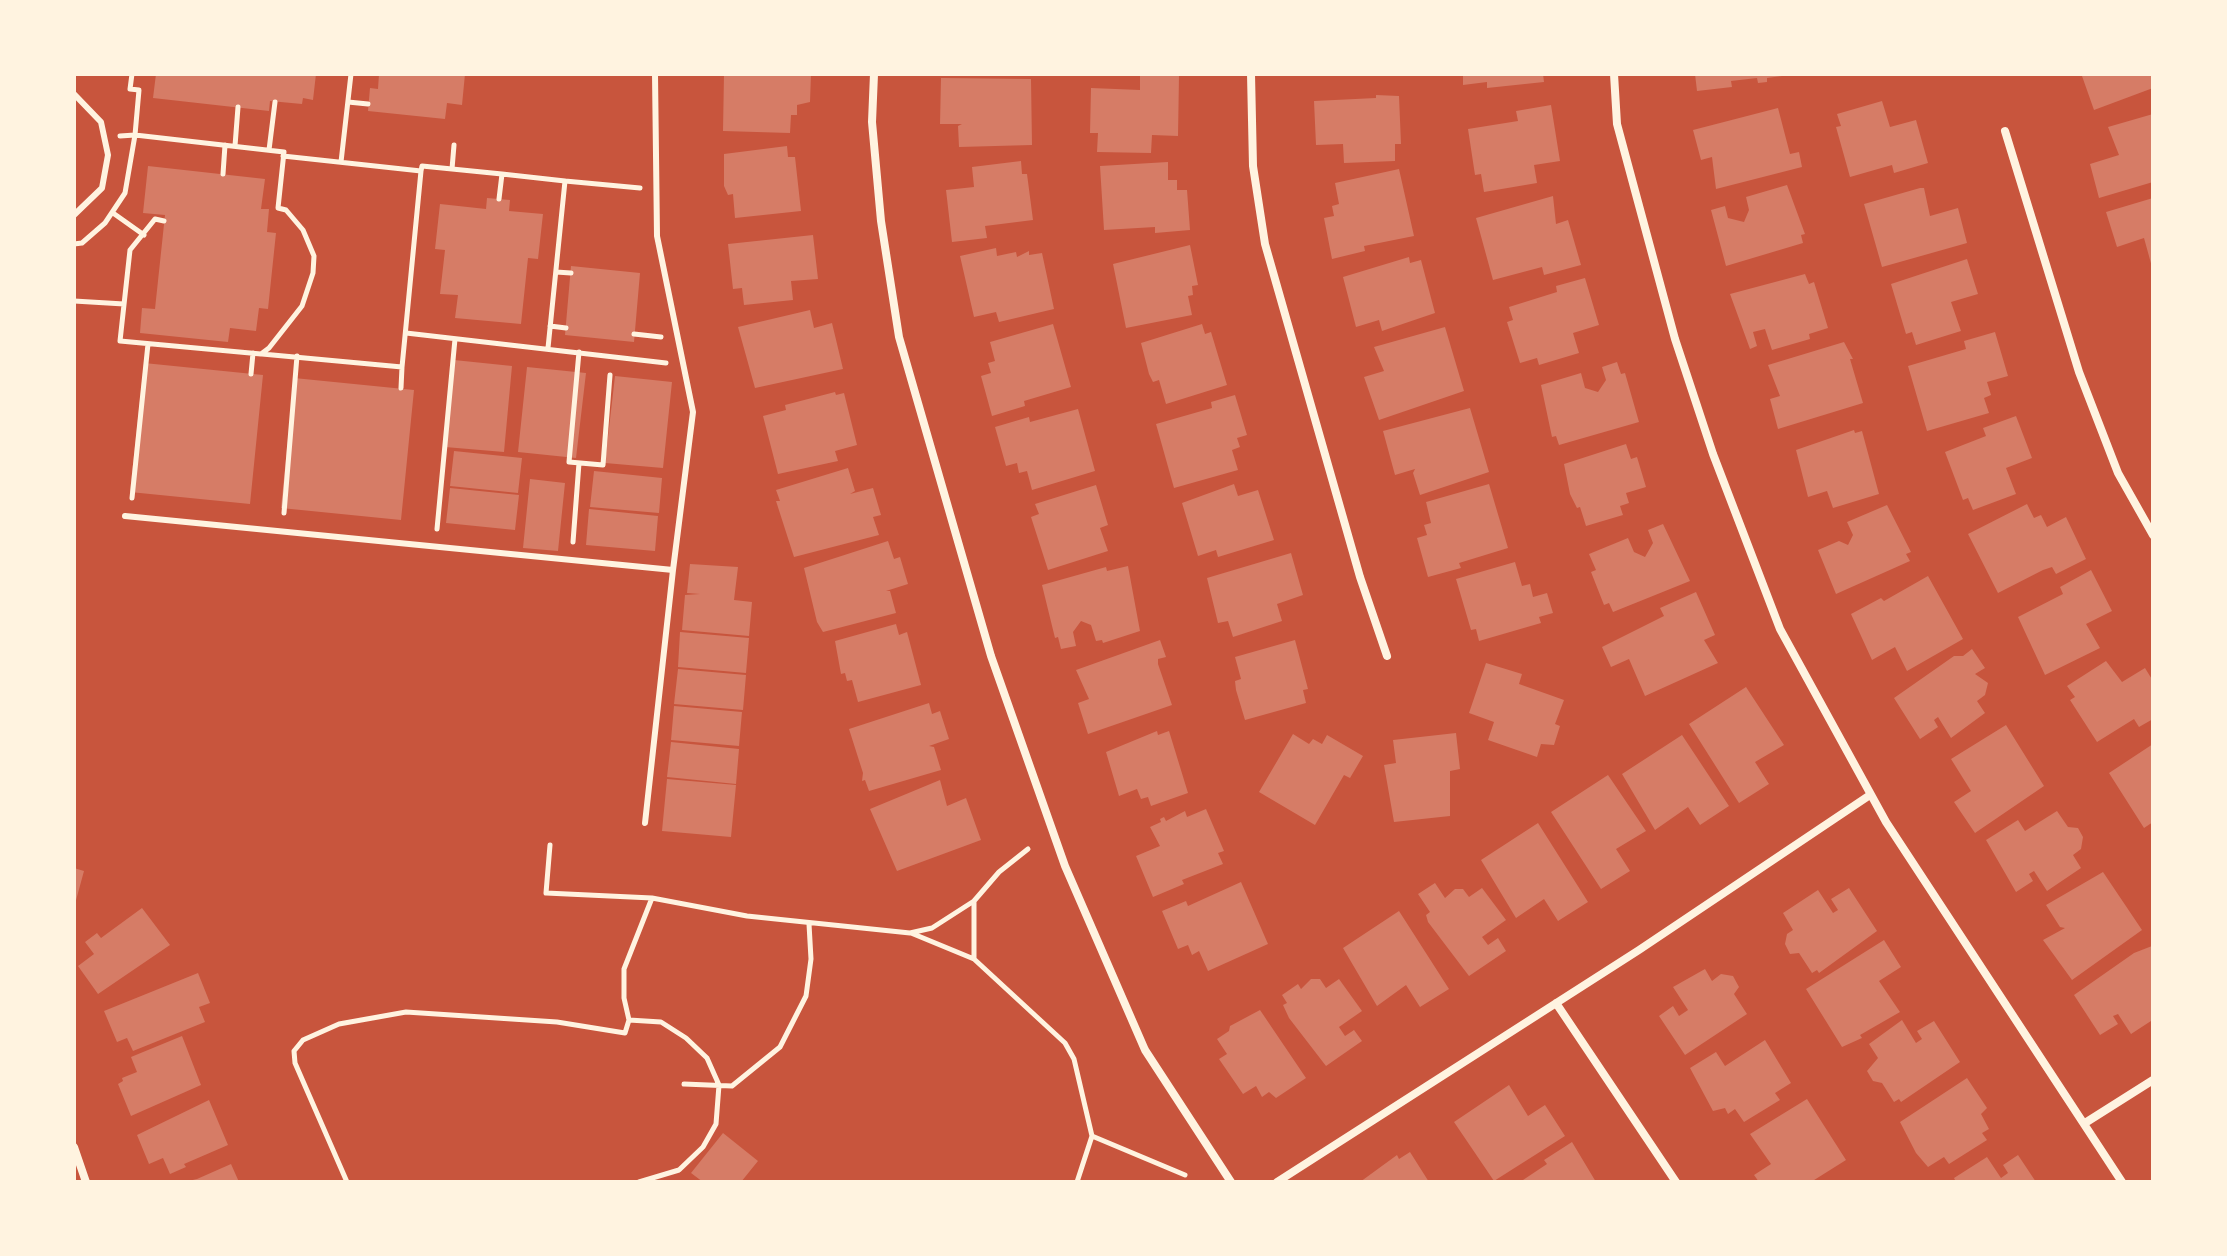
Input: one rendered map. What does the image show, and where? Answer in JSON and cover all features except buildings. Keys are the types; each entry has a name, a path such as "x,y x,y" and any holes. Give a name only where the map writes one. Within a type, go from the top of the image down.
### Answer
{"street":[{"path":"874,74 872,122 881,221 899,337 991,656 1065,866 1145,1050 1231,1182"},
{"path":"1251,74 1253,166 1265,244 1360,577 1387,656"},
{"path":"1614,74 1617,124 1638,213 1713,454 1780,629 1870,795 2122,1182"},
{"path":"2005,131 2079,372 2118,473 2153,535"},
{"path":"1277,1182 1556,1003 1870,795"},
{"path":"1556,1003 1676,1182"},
{"path":"2085,1123 2153,1080"},
{"path":"74,1147 86,1182"}],"lane":[{"path":"645,823 693,412 657,236 655,74"},
{"path":"74,94 101,122 108,155 102,188 74,215"},
{"path":"128,517 673,570"}],"path":[{"path":"132,74 130,89 139,90 135,135 284,152 278,208 294,217 303,230 314,256 313,273 302,306 282,334 261,354"},
{"path":"341,162 351,74"},
{"path":"269,150 275,102"},
{"path":"348,102 368,104"},
{"path":"235,146 238,107"},
{"path":"223,174 225,145"},
{"path":"452,169 454,145"},
{"path":"283,156 421,171"},
{"path":"401,388 422,166 657,190"},
{"path":"499,199 502,174"},
{"path":"548,348 565,181"},
{"path":"113,213 144,235"},
{"path":"164,221 155,219 130,250 120,341 402,367"},
{"path":"556,272 571,273"},
{"path":"74,301 124,304"},
{"path":"550,326 566,328"},
{"path":"406,333 683,365"},
{"path":"436,545 455,339"},
{"path":"128,517 148,344"},
{"path":"579,352 569,462 603,465 610,375"},
{"path":"251,374 253,353"},
{"path":"282,530 297,356"},
{"path":"571,559 579,463"},
{"path":"550,845 546,893 652,898 809,924 910,933 974,959 1065,1043 1083,1089 1092,1136 1077,1182"},
{"path":"910,933 932,928 974,901 999,872 1028,849"},
{"path":"347,1182 295,1063 294,1051 303,1040 339,1024 406,1012 557,1022 625,1033 629,1020 624,998 624,969 652,898"},
{"path":"974,901 974,959"},
{"path":"684,1084 732,1086 760,1065 789,1031 809,984 809,924"},
{"path":"629,1020 661,1022 686,1038 707,1058 719,1085 716,1124 703,1147 679,1170 639,1182"},
{"path":"1092,1136 1185,1175"}]}
